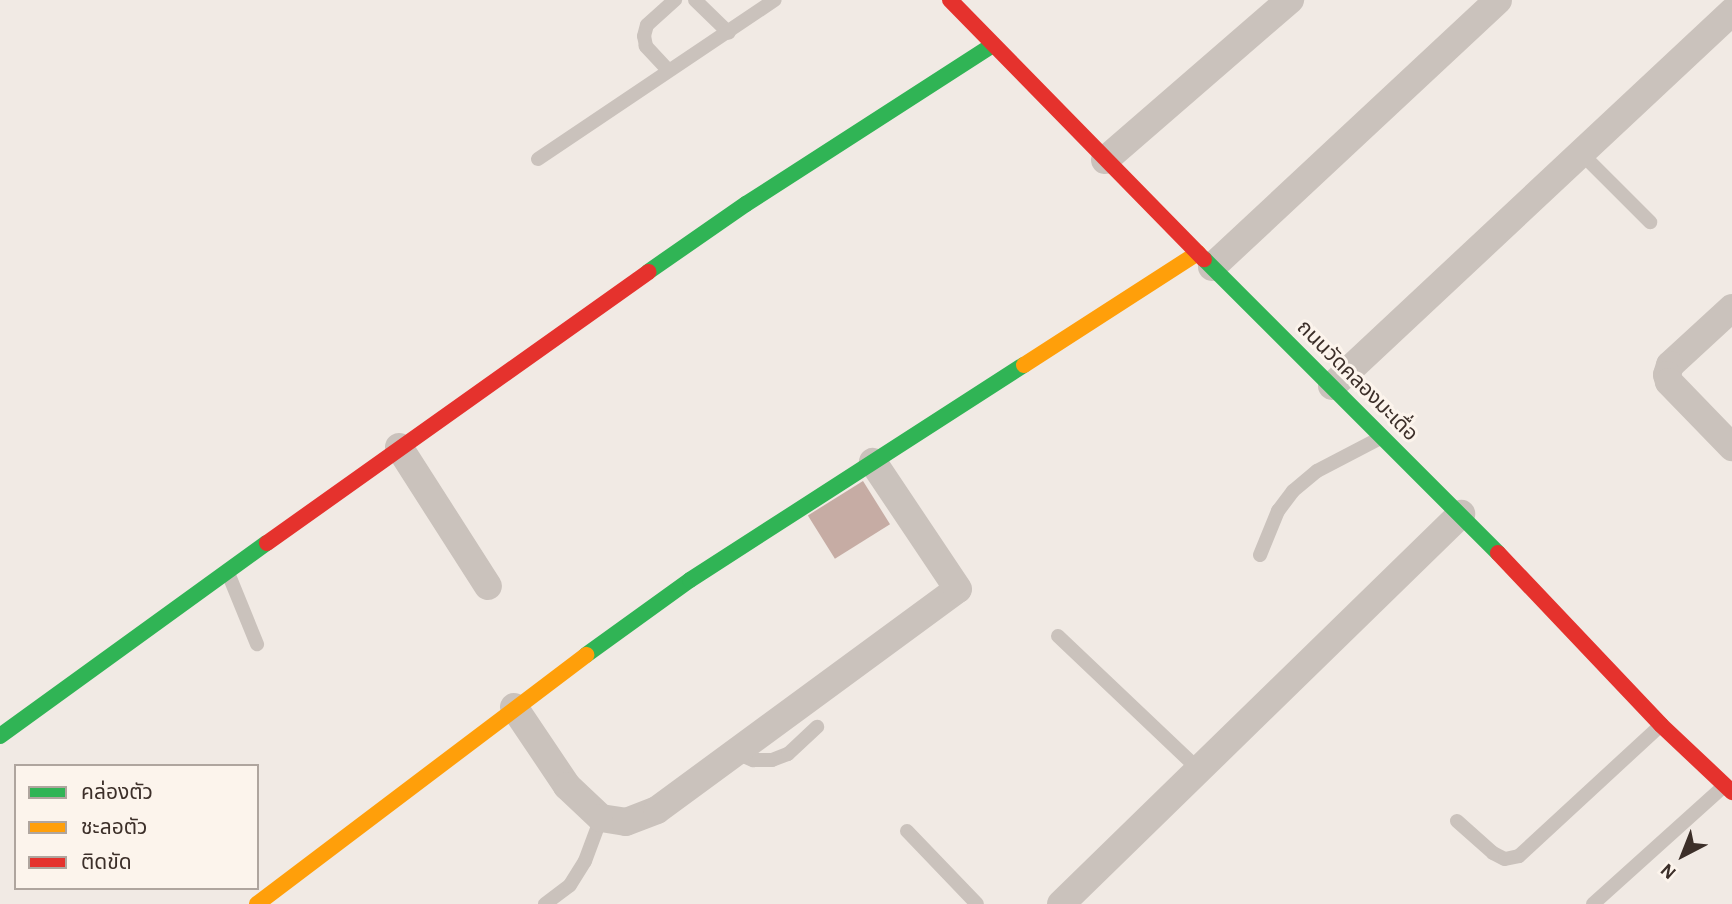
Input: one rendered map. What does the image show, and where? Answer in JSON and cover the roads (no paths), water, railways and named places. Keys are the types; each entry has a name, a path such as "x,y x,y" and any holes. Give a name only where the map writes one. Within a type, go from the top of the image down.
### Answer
{"street":[{"name":"ถนนวัดคลองมะเดื่อ","path":"950,0 1105,160 1461,514 1661,725 1730,786"},
{"path":"1105,160 1290,0"},
{"path":"257,904 514,707 690,580 873,462 1205,260 1498,0"},
{"path":"1332,386 1732,12"},
{"path":"0,736 399,447 746,204 993,45"},
{"path":"1732,307 1670,365 1667,375 1670,382 1732,447"},
{"path":"399,447 488,586"},
{"path":"514,707 567,786 601,818 626,822 657,810 958,589 873,462"},
{"path":"1061,904 1461,514"}],"lane":[{"path":"668,70 646,46 644,36 647,25 675,0"},
{"path":"695,0 729,33"},
{"path":"538,159 775,0"},
{"path":"1581,153 1650,222"},
{"path":"1260,555 1278,511 1293,491 1317,471 1383,436"},
{"path":"227,571 257,644"},
{"path":"1058,636 1199,770"},
{"path":"1457,821 1493,853 1505,859 1519,856 1661,725"},
{"path":"733,752 753,760 772,760 788,754 817,727"},
{"path":"1593,904 1730,786"},
{"path":"545,904 570,885 580,869 601,818"},
{"path":"906,831 977,904"}]}
